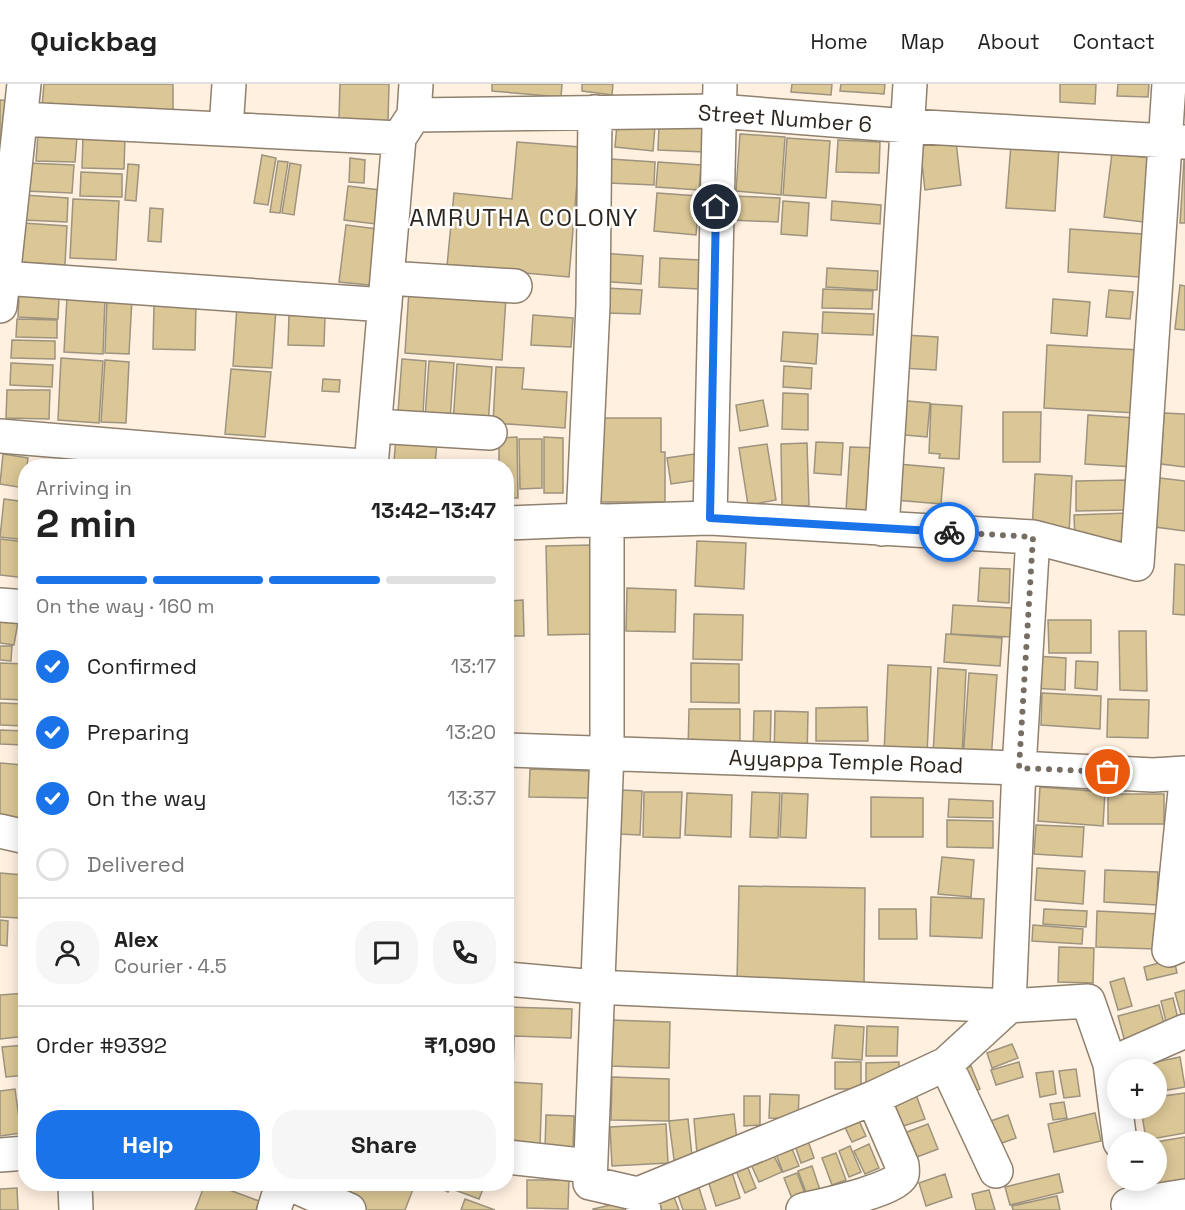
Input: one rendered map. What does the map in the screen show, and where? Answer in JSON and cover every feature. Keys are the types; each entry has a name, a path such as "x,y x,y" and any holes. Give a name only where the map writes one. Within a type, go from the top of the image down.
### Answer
{"street":[{"path":"24,84 20,119 6,189 2,292 387,291 515,286"},
{"path":"226,129 229,84"},
{"path":"882,529 910,84"},
{"path":"514,523 710,518 1033,537 1137,564 1175,142 1169,84"},
{"path":"710,518 719,98"},
{"name":"Street Number 6","path":"20,119 226,129 410,112 595,112 719,98 908,126 1175,142"},
{"path":"372,459 387,291 410,112"},
{"path":"595,112 593,305 595,520 607,752 590,1183 641,1202 946,1064 1009,1006 1019,768 1033,537"},
{"path":"375,426 490,433"},
{"path":"0,436 277,459"},
{"path":"0,605 18,606"},
{"name":"Ayyappa Temple Road","path":"514,750 1153,775 1185,773"},
{"path":"1185,791 1169,950 1185,943"},
{"path":"0,831 18,835"},
{"path":"514,980 596,987 1009,1006 1088,1001 1108,1059"},
{"path":"1121,1059 1185,1031"},
{"path":"946,1064 996,1171"},
{"path":"802,1210 870,1193 896,1182 902,1175 902,1165 873,1098"},
{"path":"0,1155 18,1154"},
{"path":"514,1158 590,1166"},
{"path":"75,1191 76,1210"},
{"path":"274,1210 280,1191"},
{"path":"306,1191 350,1210"},
{"path":"1128,1198 1185,1196"}],"building":[{"path":"44,84 173,84 173,115 42,106"},
{"path":"340,84 389,84 388,121 339,120"},
{"path":"492,84 562,84 561,97 492,91"},
{"path":"582,84 613,84 612,95 582,91"},
{"path":"792,84 832,84 831,95 791,92"},
{"path":"841,84 885,84 884,94 840,91"},
{"path":"1060,84 1096,84 1095,104 1060,102"},
{"path":"1118,84 1149,84 1148,97 1117,96"},
{"path":"0,100 11,101 0,168"},
{"path":"617,124 655,126 653,151 615,147"},
{"path":"659,124 706,126 705,152 658,150"},
{"path":"38,134 77,136 75,162 36,161"},
{"path":"740,134 785,137 781,195 736,191"},
{"path":"83,136 125,136 124,169 82,168"},
{"path":"787,138 830,141 826,198 783,195"},
{"path":"838,140 880,142 879,173 836,172"},
{"path":"517,142 580,147 569,277 447,266 454,193 512,199"},
{"path":"956,142 961,185 925,190 920,146"},
{"path":"1011,144 1059,147 1055,211 1006,208"},
{"path":"1112,153 1159,159 1151,223 1104,217"},
{"path":"262,155 276,158 268,205 254,203"},
{"path":"350,158 365,160 364,183 349,182"},
{"path":"610,159 655,162 654,185 609,183"},
{"path":"1184,160 1185,223 1180,223"},
{"path":"278,161 288,162 280,213 270,212"},
{"path":"658,162 701,165 699,190 656,187"},
{"path":"27,163 74,165 72,193 25,191"},
{"path":"290,163 301,165 294,215 282,213"},
{"path":"128,164 139,165 136,201 125,200"},
{"path":"81,172 122,174 122,197 80,196"},
{"path":"348,186 388,191 384,225 344,220"},
{"path":"657,193 699,196 696,235 654,231"},
{"path":"24,195 68,198 67,222 23,220"},
{"path":"733,196 780,198 778,222 731,220"},
{"path":"73,199 119,201 116,260 70,258"},
{"path":"783,201 809,203 807,236 781,234"},
{"path":"832,201 881,205 880,224 831,220"},
{"path":"150,208 163,209 161,242 148,241"},
{"path":"23,223 67,226 65,265 20,262"},
{"path":"346,225 385,230 379,286 339,282"},
{"path":"1070,229 1143,234 1140,277 1068,272"},
{"path":"600,253 643,256 641,284 598,281"},
{"path":"660,258 700,260 699,289 659,287"},
{"path":"827,268 878,271 877,290 826,287"},
{"path":"1180,285 1185,286 1185,330 1175,329"},
{"path":"606,288 642,290 640,314 605,313"},
{"path":"823,289 873,291 872,309 822,308"},
{"path":"409,290 506,297 502,360 405,353"},
{"path":"1109,290 1133,292 1130,319 1106,317"},
{"path":"19,295 59,297 58,319 18,317"},
{"path":"67,296 105,298 103,354 64,352"},
{"path":"107,297 132,298 129,354 105,353"},
{"path":"1053,299 1090,302 1087,336 1051,333"},
{"path":"154,304 196,304 195,350 153,349"},
{"path":"237,305 276,308 272,368 233,366"},
{"path":"823,312 874,314 873,335 822,333"},
{"path":"289,315 325,316 324,346 288,345"},
{"path":"533,315 573,318 571,347 531,345"},
{"path":"17,319 57,320 57,338 16,337"},
{"path":"783,332 818,334 816,364 781,361"},
{"path":"904,335 938,337 936,370 902,368"},
{"path":"12,340 55,341 55,359 11,358"},
{"path":"1047,345 1140,350 1137,413 1044,408"},
{"path":"61,358 103,361 99,423 58,420"},
{"path":"402,359 426,361 423,414 398,412"},
{"path":"105,360 129,362 126,423 101,422"},
{"path":"429,361 454,363 450,420 425,418"},
{"path":"11,363 53,365 52,387 10,385"},
{"path":"457,364 492,367 488,426 453,423"},
{"path":"784,366 812,368 811,389 783,387"},
{"path":"496,367 524,368 522,389 567,392 565,428 493,423"},
{"path":"231,369 271,372 265,437 225,434"},
{"path":"323,379 340,380 339,392 322,391"},
{"path":"7,390 50,390 49,419 6,418"},
{"path":"783,393 808,394 808,430 782,429"},
{"path":"763,400 768,426 740,431 736,405"},
{"path":"897,400 930,403 927,437 894,434"},
{"path":"931,404 962,406 959,459 939,458 940,454 929,453"},
{"path":"1003,412 1041,412 1040,462 1003,462"},
{"path":"1164,413 1185,414 1185,467 1161,464"},
{"path":"1088,415 1136,418 1134,467 1085,464"},
{"path":"601,418 661,418 661,452 665,452 665,502 601,502"},
{"path":"517,437 518,498 514,498 514,459 499,459 499,438"},
{"path":"544,437 563,438 563,493 544,493"},
{"path":"396,438 437,442 436,459 394,459"},
{"path":"519,439 542,439 542,488 520,489"},
{"path":"816,442 843,443 841,475 814,473"},
{"path":"807,443 809,506 782,506 781,444"},
{"path":"767,444 776,500 748,505 739,448"},
{"path":"850,447 881,448 877,513 846,511"},
{"path":"3,454 28,458 18,459 18,487 0,484"},
{"path":"694,454 698,480 671,484 667,458"},
{"path":"898,464 944,468 941,504 895,500"},
{"path":"1035,474 1072,476 1069,534 1032,532"},
{"path":"1160,478 1185,481 1185,531 1155,527"},
{"path":"1129,480 1129,510 1076,511 1076,481"},
{"path":"4,499 18,501 18,539 0,537"},
{"path":"1129,513 1129,541 1075,542 1074,515"},
{"path":"0,539 18,541 18,577 0,575"},
{"path":"697,541 746,543 744,589 695,586"},
{"path":"592,545 594,634 548,635 546,546"},
{"path":"1175,564 1185,565 1185,615 1173,614"},
{"path":"980,568 1010,569 1009,603 978,601"},
{"path":"627,588 676,590 675,632 626,631"},
{"path":"523,600 524,636 514,636 514,601"},
{"path":"953,605 1012,608 1011,637 951,634"},
{"path":"694,614 743,615 742,660 693,659"},
{"path":"0,619 18,622 14,645 0,643"},
{"path":"1048,620 1091,620 1091,653 1049,653"},
{"path":"1119,631 1146,631 1147,691 1120,690"},
{"path":"946,634 1002,638 1000,666 944,662"},
{"path":"0,646 12,646 11,661 0,660"},
{"path":"1035,656 1066,658 1065,690 1033,688"},
{"path":"1076,661 1098,662 1097,690 1075,688"},
{"path":"0,663 18,664 18,700 0,699"},
{"path":"691,663 739,664 739,703 691,702"},
{"path":"888,665 931,667 927,754 884,753"},
{"path":"938,668 966,670 962,756 933,754"},
{"path":"969,673 997,675 991,761 963,759"},
{"path":"1042,693 1101,696 1100,729 1041,725"},
{"path":"1108,699 1149,700 1148,738 1107,737"},
{"path":"0,703 18,704 18,726 0,725"},
{"path":"867,707 868,741 816,741 816,708"},
{"path":"689,709 740,709 740,752 688,751"},
{"path":"754,711 771,711 770,756 753,756"},
{"path":"775,711 808,712 807,759 774,758"},
{"path":"0,730 18,731 18,745 0,744"},
{"path":"0,763 18,765 18,826 0,824"},
{"path":"530,769 590,771 589,798 529,797"},
{"path":"1040,787 1105,792 1103,826 1038,821"},
{"path":"621,790 642,791 640,835 619,834"},
{"path":"644,792 682,792 680,838 643,837"},
{"path":"752,792 780,793 778,838 750,837"},
{"path":"687,793 732,795 731,837 685,835"},
{"path":"782,793 808,794 806,838 780,837"},
{"path":"1108,794 1164,794 1164,824 1108,824"},
{"path":"871,797 923,798 923,837 871,837"},
{"path":"949,799 993,801 993,818 948,817"},
{"path":"947,820 993,821 993,848 947,847"},
{"path":"1036,825 1084,827 1082,857 1034,854"},
{"path":"942,857 974,860 971,897 938,894"},
{"path":"1037,868 1085,871 1083,904 1035,900"},
{"path":"1105,870 1158,872 1157,905 1104,902"},
{"path":"0,873 18,875 18,918 0,917"},
{"path":"739,886 865,888 864,984 737,982"},
{"path":"931,897 984,899 982,938 930,936"},
{"path":"879,909 916,909 917,939 879,939"},
{"path":"1044,909 1087,911 1086,927 1043,924"},
{"path":"1097,911 1157,914 1156,949 1096,947"},
{"path":"0,920 8,921 7,946 0,945"},
{"path":"1033,925 1083,929 1082,944 1032,941"},
{"path":"1059,947 1094,948 1093,983 1058,982"},
{"path":"1174,959 1177,973 1147,980 1144,967"},
{"path":"1124,978 1132,1006 1118,1010 1110,982"},
{"path":"1185,990 1185,1017 1182,1018 1175,993"},
{"path":"18,994 18,1037 0,1039 0,995"},
{"path":"1173,998 1179,1023 1167,1026 1161,1001"},
{"path":"1159,1005 1166,1031 1125,1042 1118,1016"},
{"path":"514,1007 572,1009 571,1038 514,1036"},
{"path":"610,1020 670,1022 669,1068 609,1066"},
{"path":"835,1025 864,1027 862,1060 832,1058"},
{"path":"867,1026 898,1027 897,1056 866,1056"},
{"path":"1012,1044 1018,1058 992,1068 987,1053"},
{"path":"18,1046 18,1076 6,1077 2,1047"},
{"path":"1180,1057 1185,1087 1167,1090 1167,1060"},
{"path":"835,1062 861,1062 861,1089 835,1089"},
{"path":"899,1062 899,1084 866,1084 866,1063"},
{"path":"1019,1062 1023,1077 996,1085 991,1070"},
{"path":"971,1066 980,1089 964,1095 955,1072"},
{"path":"1076,1069 1080,1096 1064,1098 1059,1071"},
{"path":"1053,1071 1056,1094 1040,1097 1036,1073"},
{"path":"612,1077 669,1079 669,1121 611,1120"},
{"path":"514,1082 542,1084 540,1146 514,1145"},
{"path":"15,1089 18,1133 0,1136 0,1091"},
{"path":"915,1092 925,1119 897,1128 888,1101"},
{"path":"1185,1093 1185,1133 1167,1136 1167,1131 1145,1131 1143,1119 1167,1119 1167,1095"},
{"path":"770,1094 799,1095 798,1119 769,1118"},
{"path":"744,1096 760,1096 760,1125 744,1126"},
{"path":"1064,1102 1067,1118 1053,1120 1050,1104"},
{"path":"855,1112 866,1136 852,1142 841,1119"},
{"path":"1095,1113 1101,1141 1054,1152 1048,1124"},
{"path":"734,1114 738,1150 697,1154 694,1119"},
{"path":"546,1115 574,1116 573,1150 545,1149"},
{"path":"1008,1115 1016,1138 988,1148 979,1125"},
{"path":"688,1119 693,1165 675,1167 669,1121"},
{"path":"666,1124 668,1163 612,1166 610,1127"},
{"path":"928,1124 938,1149 909,1160 899,1135"},
{"path":"805,1132 814,1158 801,1163 792,1137"},
{"path":"1185,1137 1185,1182 1167,1184 1167,1140"},
{"path":"789,1141 799,1166 783,1172 773,1147"},
{"path":"869,1144 879,1168 865,1174 854,1151"},
{"path":"850,1146 861,1172 849,1177 839,1151"},
{"path":"771,1150 782,1172 759,1182 749,1160"},
{"path":"836,1153 846,1180 832,1185 822,1158"},
{"path":"744,1158 756,1188 745,1193 733,1163"},
{"path":"730,1166 740,1198 716,1206 706,1174"},
{"path":"812,1166 820,1190 807,1195 798,1171"},
{"path":"797,1173 806,1196 793,1201 784,1178"},
{"path":"945,1174 952,1197 926,1206 919,1183"},
{"path":"1059,1174 1063,1192 1010,1205 1005,1187"},
{"path":"527,1180 569,1180 568,1209 527,1208"},
{"path":"17,1188 18,1210 0,1210 0,1189"},
{"path":"699,1188 706,1210 683,1210 678,1195"},
{"path":"989,1190 995,1210 976,1210 972,1194"},
{"path":"202,1191 232,1191 259,1201 256,1210 195,1210"},
{"path":"349,1191 412,1191 405,1210 366,1210 345,1202"},
{"path":"458,1191 482,1191 479,1199"},
{"path":"1057,1196 1060,1210 1013,1210 1012,1206"},
{"path":"674,1197 679,1210 653,1210 651,1205"},
{"path":"465,1199 495,1210 461,1210"},
{"path":"632,1200 634,1210 593,1210 593,1209"}],"way so far":[{"path":"949,532 1033,537 1019,768 1108,772"}],"district":[{"name":"AMRUTHA COLONY","path":"524,217"}],"route":[{"path":"716,207 710,518 949,532"}]}
